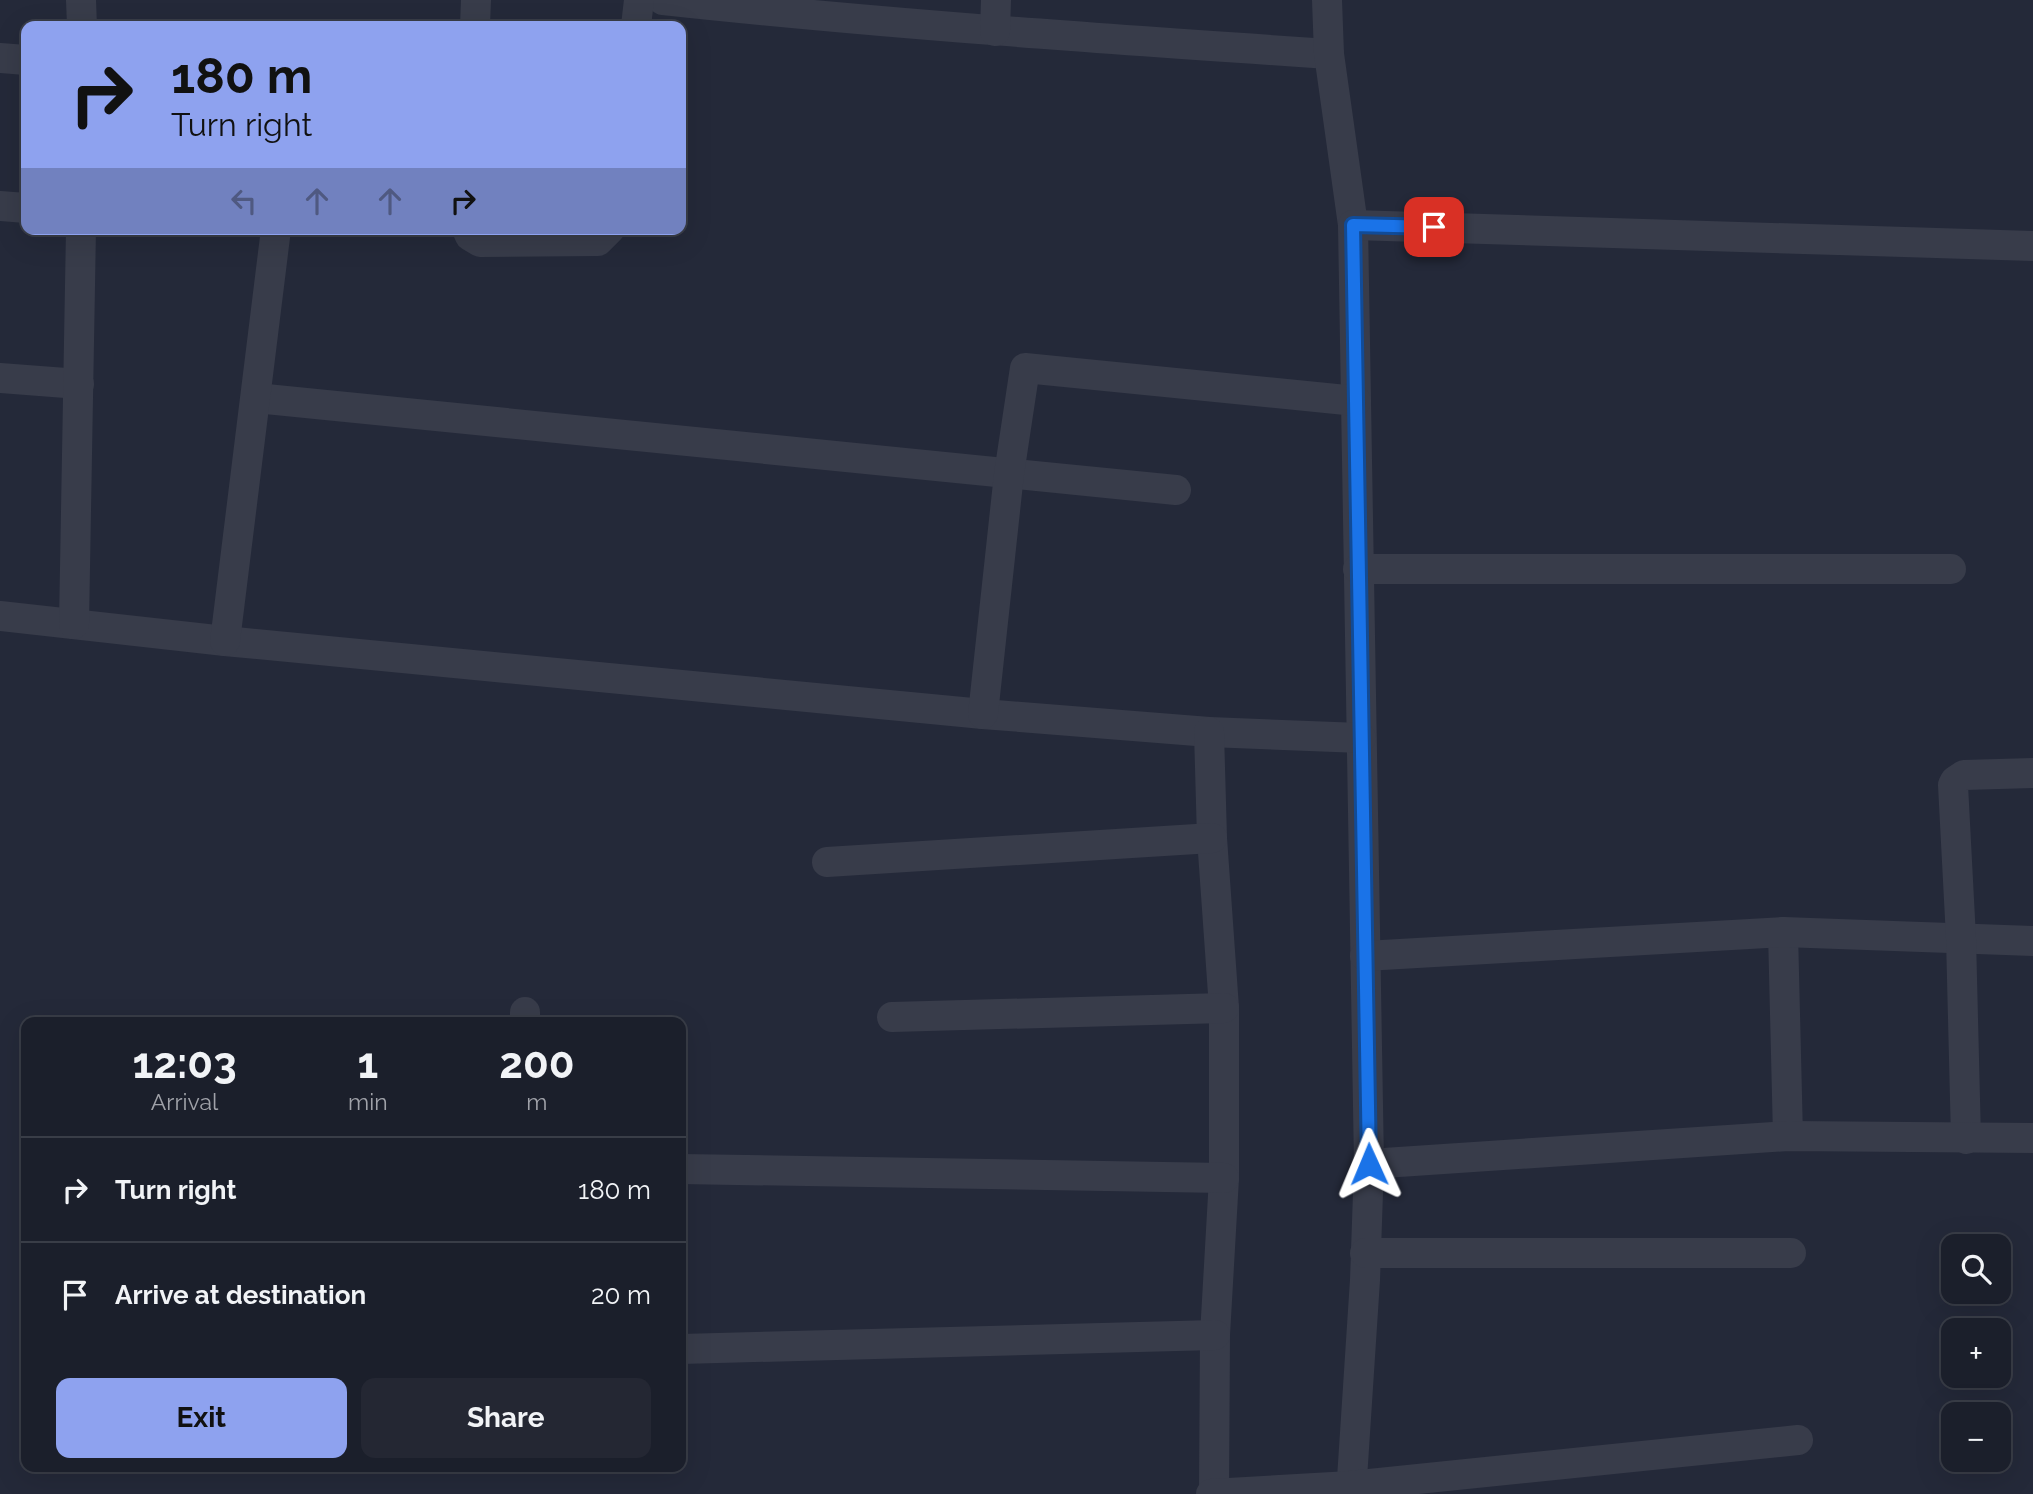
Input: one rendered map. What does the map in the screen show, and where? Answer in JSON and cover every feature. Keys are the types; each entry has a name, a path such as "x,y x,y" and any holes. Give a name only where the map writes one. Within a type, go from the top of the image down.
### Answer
{"street":[{"path":"82,0 82,21"},
{"path":"475,21 476,0"},
{"path":"637,21 639,0"},
{"path":"663,0 802,7 995,31 1329,54"},
{"path":"995,31 996,0"},
{"path":"1327,0 1329,54 1353,225 1369,1164 1365,1280 1350,1490"},
{"path":"0,58 21,60"},
{"path":"0,206 21,208"},
{"path":"1353,225 2033,246"},
{"path":"74,624 81,235"},
{"path":"225,640 275,235"},
{"path":"470,235 480,242 598,241 604,235"},
{"path":"983,713 1009,474 1025,368 1356,401"},
{"path":"0,378 79,384"},
{"path":"256,398 1176,490"},
{"path":"1358,569 1951,569"},
{"path":"0,616 983,713 1209,732 1361,738"},
{"path":"1209,732 1212,838 1224,1009 1224,1178 1215,1335 1213,1494 1350,1490 1798,1440"},
{"path":"1966,1139 1955,781 1964,775 2033,773"},
{"path":"827,862 1212,838"},
{"path":"1365,956 1783,932 2033,942"},
{"path":"1783,932 1788,1136"},
{"path":"892,1017 1224,1009"},
{"path":"1369,1164 1788,1136 2033,1138"},
{"path":"686,1169 1224,1178"},
{"path":"1365,1253 1791,1253"},
{"path":"686,1349 1215,1335"}],"route":[{"path":"1369,1164 1353,225 1434,227"}]}
